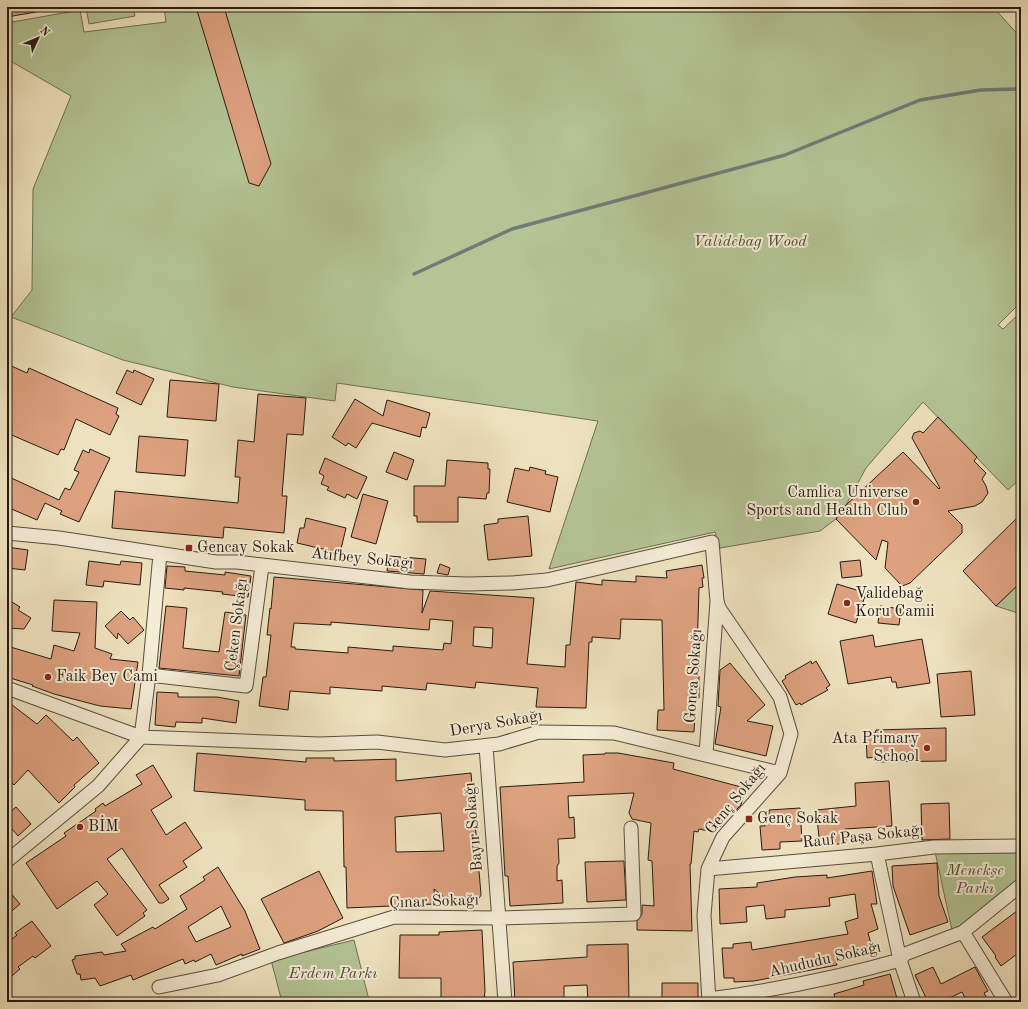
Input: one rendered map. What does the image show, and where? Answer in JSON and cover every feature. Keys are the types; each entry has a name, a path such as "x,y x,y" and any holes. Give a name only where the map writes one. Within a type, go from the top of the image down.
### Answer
{"street":[{"name":"Atıfbey Sokağı","path":"7,533 59,538 160,554 262,566 410,582 467,584 512,583 547,580 712,542"},
{"name":"Genç Sokağı","path":"709,1000 704,915 708,869 722,838 780,773 791,734 780,697 720,608 717,601 712,542"},
{"path":"7,861 98,786 141,737 149,676 160,554"},
{"name":"Çeken Sokağı","path":"149,676 246,686 262,566"},
{"name":"Gonca Sokağı","path":"706,754 717,601"},
{"name":"Derya Sokağı","path":"7,688 141,737 319,744 377,742 445,750 500,744 539,732 614,733 780,773"},
{"name":"Bayır Sokağı","path":"486,746 505,1002"},
{"name":"Çınar Sokağı","path":"159,987 218,975 278,953 394,917 499,918 634,914 632,828"},
{"name":"Rauf Paşa Sokağı","path":"708,869 877,854 934,847 1021,846"},
{"path":"877,854 900,960 914,1002"},
{"name":"Ahududu Sokağı","path":"709,1000 768,991 843,976 900,960 904,954 963,932 1021,885"},
{"path":"963,932 1006,1002"}],"green space":[{"path":"86,7 133,7 135,16 89,24"},
{"name":"Validebag Wood","path":"164,7 993,7 1021,38 1021,302 998,325 1003,329 1021,312 1021,478 1008,490 923,402 866,468 846,505 836,519 820,531 720,548 715,532 549,569 598,421 337,383 335,401 233,387 123,360 11,317 32,290 33,189 71,96 7,59 7,23 80,10 84,32 166,22"},
{"path":"1021,582 1021,614 996,606"},
{"name":"Menekşe Parkı","path":"1021,846 1021,885 953,935 934,847"},
{"name":"Erdem Parkı","path":"354,940 369,1000 361,1002 282,1002 271,960"}],"building":[{"path":"7,7 36,7 36,12 7,17"},
{"path":"196,7 224,7 271,164 259,186 249,183"},
{"path":"7,364 27,373 29,368 118,408 116,414 119,416 110,435 76,419 64,450 61,449 58,455 7,433"},
{"path":"127,370 133,373 134,370 154,379 141,405 116,393"},
{"path":"170,380 219,384 216,421 167,417"},
{"path":"258,394 306,398 303,435 287,434 282,496 287,496 284,533 224,527 223,538 112,528 115,491 238,503 240,477 235,477 238,440 254,442"},
{"path":"355,399 383,416 387,400 430,413 426,428 422,427 420,437 372,423 356,448 348,443 346,446 332,437"},
{"name":"Camlica Universe Sports and Health Club","path":"938,417 977,457 974,461 986,473 982,479 988,493 982,502 975,506 948,511 962,525 962,533 910,583 902,586 885,568 888,542 882,540 876,560 836,519 846,505 903,452 939,489 940,488 912,438 914,433 920,431 923,433"},
{"path":"139,436 188,440 185,476 136,472"},
{"path":"90,449 110,458 79,522 60,514 62,511 45,503 37,520 7,507 7,476 59,500 65,488 70,490 79,472 74,470 83,450 89,453"},
{"path":"394,452 414,460 407,480 386,472"},
{"path":"325,458 367,477 357,499 347,494 345,498 327,490 329,487 321,484 324,476 319,473"},
{"path":"447,460 488,463 488,469 490,469 489,493 487,493 486,499 458,497 458,522 417,522 417,516 414,516 414,486 445,486"},
{"path":"530,467 546,471 545,474 558,477 550,512 507,502 515,468 529,471"},
{"path":"363,494 388,501 376,544 351,537"},
{"path":"1021,514 1021,582 996,606 963,571"},
{"path":"528,516 532,556 488,560 484,525 498,523 498,519"},
{"path":"306,518 346,528 340,553 297,543 300,528 304,528"},
{"path":"7,547 28,550 25,570 7,568"},
{"path":"389,556 426,559 424,574 387,571"},
{"path":"860,560 862,576 842,578 840,562"},
{"path":"89,561 120,565 121,561 142,563 140,585 104,581 103,587 86,585"},
{"path":"440,564 450,568 448,575 437,573"},
{"path":"702,565 704,578 702,578 703,587 699,588 697,653 699,653 699,698 696,698 694,732 657,730 658,710 664,710 662,620 621,619 620,639 592,637 592,642 589,642 586,708 536,707 538,688 476,682 475,688 427,683 426,690 382,686 382,691 330,687 330,694 290,691 288,710 259,706 263,677 266,677 271,635 267,635 274,577 423,590 422,613 430,591 534,598 527,664 565,667 566,645 570,645 576,582 602,585 602,580 636,582 636,576 667,578 666,571","holes":["430,619 453,621 451,644 444,643 443,650 393,646 393,651 348,647 348,653 295,649 295,647 291,647 294,623 331,625 331,622 429,630","474,627 493,628 492,648 473,646"]},
{"path":"167,566 185,567 185,571 225,575 225,572 251,576 248,597 222,594 223,592 184,588 184,590 165,588"},
{"name":"Validebağ Koru Camii","path":"837,584 866,593 856,623 828,614"},
{"path":"7,599 20,607 18,610 31,618 24,629 7,628"},
{"path":"54,600 97,602 95,648 112,654 110,659 138,662 131,709 100,706 54,694 32,686 33,685 7,677 7,646 51,659 54,645 74,651 80,633 52,631"},
{"path":"166,606 187,608 183,648 219,652 225,612 246,615 239,676 159,668"},
{"path":"880,606 901,609 899,625 878,623"},
{"path":"121,611 130,620 133,617 144,630 128,644 118,633 117,639 105,626"},
{"path":"873,635 875,647 922,639 930,683 897,688 896,682 892,682 891,677 848,684 840,641"},
{"path":"811,661 812,664 816,661 830,685 826,688 828,690 801,705 800,703 796,705 782,681 786,678 785,676"},
{"path":"730,663 765,705 747,721 773,726 766,756 715,744 721,707 718,706 720,670"},
{"path":"971,671 975,715 941,717 937,674"},
{"path":"157,692 178,693 178,697 217,697 239,701 236,723 202,718 202,723 176,722 175,727 155,725"},
{"path":"7,701 37,724 46,715 73,741 77,737 99,763 74,785 75,787 59,803 28,770 14,785 7,778"},
{"name":"Ata Primary School","path":"946,728 946,761 876,762 876,757 867,758 866,734 875,733 876,730"},
{"path":"197,753 306,762 306,758 334,758 334,761 396,759 396,781 471,773 481,895 478,900 466,901 463,897 458,901 450,902 434,889 435,904 347,908 346,867 344,867 343,811 305,810 305,800 194,791","holes":["441,813 444,851 396,852 395,817"]},
{"path":"618,753 674,763 673,769 745,788 741,805 736,810 726,807 723,824 713,832 699,829 698,832 694,831 690,864 692,931 637,930 637,921 642,914 642,905 654,906 652,861 648,860 651,823 632,819 629,813 634,793 568,796 569,818 574,817 575,838 558,839 559,863 557,866 557,881 562,880 563,903 510,906 508,876 505,876 500,787 584,782 583,755"},
{"path":"153,765 172,797 151,810 166,835 185,822 202,848 183,861 187,867 159,885 169,899 163,903 159,903 122,848 107,859 147,910 143,913 145,916 117,936 94,905 108,894 97,881 57,909 26,863 66,836 64,833 96,811 95,809 103,803 105,806 142,784 136,775"},
{"path":"889,781 892,826 845,829 847,843 820,846 816,810 856,806 855,783"},
{"path":"949,803 950,839 922,840 921,804"},
{"path":"16,807 31,824 18,836 7,823 7,815"},
{"path":"800,808 802,841 780,842 780,849 762,850 760,826 765,826 764,814 769,814 769,810"},
{"path":"624,861 626,900 587,902 585,862"},
{"path":"937,863 939,896 948,922 910,935 893,886 892,866"},
{"path":"218,867 245,911 260,949 242,956 242,954 216,965 211,954 195,962 194,960 185,964 183,959 133,980 131,975 100,986 95,978 81,980 80,974 77,974 72,960 75,959 75,956 102,952 104,955 126,951 121,944 153,927 155,929 187,909 180,896 205,880 203,877","holes":["221,906 231,927 196,942 188,927"]},
{"path":"319,871 343,918 318,931 284,943 261,899"},
{"path":"872,871 877,904 871,904 878,929 868,933 873,951 836,961 837,965 754,981 734,982 734,978 724,978 722,948 733,948 733,944 751,942 752,950 848,934 845,922 858,918 855,894 829,898 830,906 785,910 785,917 766,919 764,905 746,907 747,922 720,924 719,889 757,887 757,883 795,877 827,875 827,878"},
{"path":"7,889 20,904 7,915"},
{"path":"1021,908 1021,951 1001,966 995,957 996,956 982,937"},
{"path":"32,921 51,946 35,958 33,956 18,967 20,969 7,980 7,943 17,935 15,933"},
{"path":"482,930 485,990 484,1002 441,1002 441,978 399,978 400,935 439,935 439,932"},
{"path":"628,944 629,1002 588,1002 587,985 564,986 564,1002 515,1002 513,962 587,957 587,945"},
{"path":"933,967 941,984 975,967 988,991 984,993 989,1002 967,1002 962,992 941,1002 928,1002 915,975"},
{"path":"890,974 898,1002 836,1002 834,994 864,985 863,981"},
{"path":"662,983 698,983 698,1002 662,1002"}],"waterway":[{"path":"414,274 512,229 785,155 920,100 981,90 1021,89"}],"place":[{"name":"Camlica Universe Sports and Health Club","path":"916,502"},
{"name":"Gencay Sokak","path":"189,548"},
{"name":"Validebağ Koru Camii","path":"847,603"},
{"name":"Faik Bey Cami","path":"48,677"},
{"name":"Ata Primary School","path":"927,748"},
{"name":"Genç Sokak","path":"749,819"},
{"name":"BİM","path":"80,827"}]}
